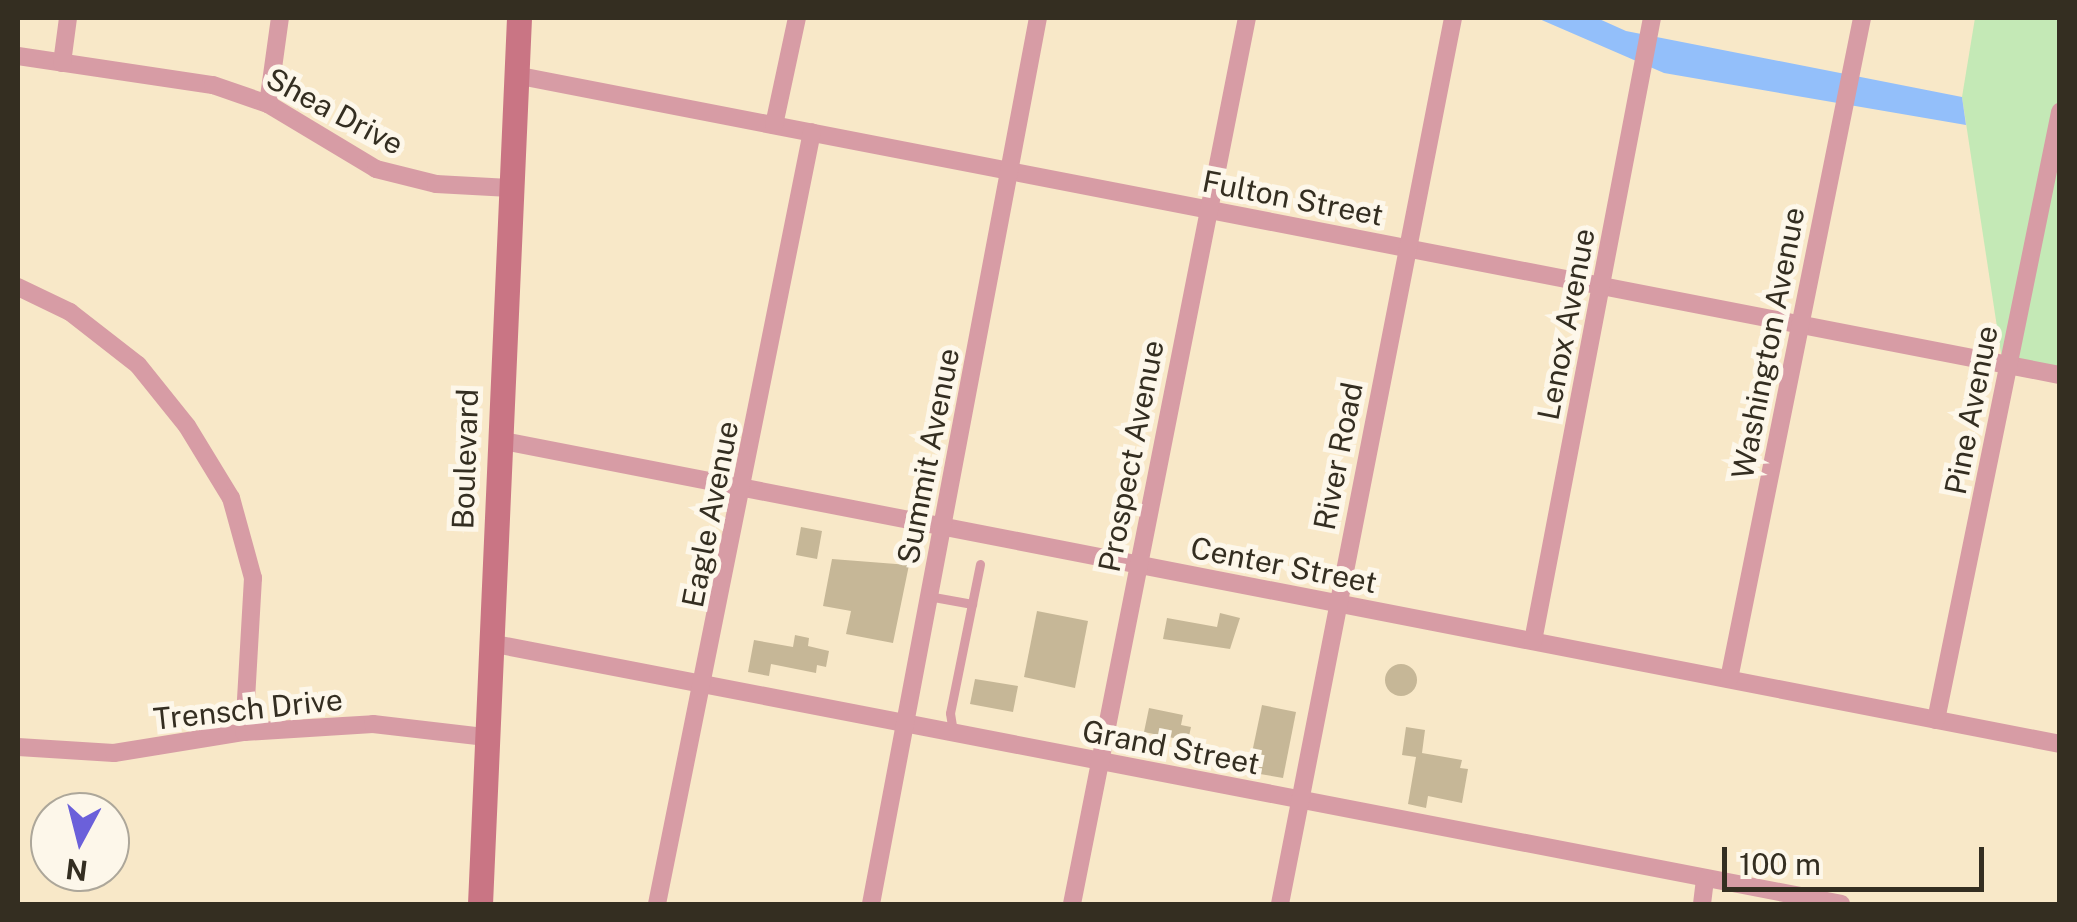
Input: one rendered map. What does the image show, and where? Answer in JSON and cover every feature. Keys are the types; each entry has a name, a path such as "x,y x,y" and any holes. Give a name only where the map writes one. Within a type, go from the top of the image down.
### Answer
{"street":[{"path":"62,62 68,18"},
{"path":"268,104 280,18"},
{"name":"Boulevard","path":"480,904 519,18"},
{"path":"774,125 797,18"},
{"name":"Summit Avenue","path":"871,904 1038,18"},
{"name":"Prospect Avenue","path":"1072,904 1246,18"},
{"name":"River Road","path":"1280,904 1453,18"},
{"name":"Washington Avenue","path":"1729,680 1862,18"},
{"name":"Lenox Avenue","path":"1533,641 1651,24"},
{"name":"Shea Drive","path":"18,56 213,85 268,104 376,169 436,184 510,188"},
{"name":"Fulton Street","path":"516,75 2060,374"},
{"name":"Pine Avenue","path":"1936,720 2060,112"},
{"name":"Eagle Avenue","path":"657,904 705,684 812,132"},
{"path":"18,287 70,312 138,364 187,426 231,498 253,578 244,732"},
{"name":"Center Street","path":"498,440 2060,744"},
{"name":"Grand Street","path":"490,643 1841,904"},
{"name":"Trensch Drive","path":"18,747 114,753 244,732 373,724 486,737"},
{"path":"1702,904 1704,878"}],"lane":[{"path":"952,732 950,713 980,564"},
{"path":"928,596 972,604"}],"green space":[{"path":"1975,18 2059,18 2059,383 2004,373 1962,97"}],"water":[{"path":"1537,18 1597,18 1626,31 1962,97 1966,125 1664,73"}],"building":[{"path":"801,527 822,531 817,559 796,555"},
{"path":"832,559 909,565 893,643 846,634 851,611 823,606"},
{"path":"1037,611 1088,621 1075,688 1024,677"},
{"path":"1220,613 1240,618 1230,649 1163,639 1167,618 1217,627"},
{"path":"795,635 809,638 808,646 829,651 826,667 817,665 816,673 771,664 769,676 748,672 754,640 793,647"},
{"path":"1401,664 1412,669 1417,680 1412,691 1401,696 1390,691 1385,680 1390,669"},
{"path":"975,679 1018,686 1013,712 970,704"},
{"path":"1262,705 1296,712 1283,778 1248,772"},
{"path":"1149,708 1183,715 1181,725 1191,727 1188,741 1144,732"},
{"path":"1406,727 1425,730 1422,753 1462,760 1460,768 1468,769 1462,803 1428,796 1426,808 1408,804 1416,757 1402,755"}]}
